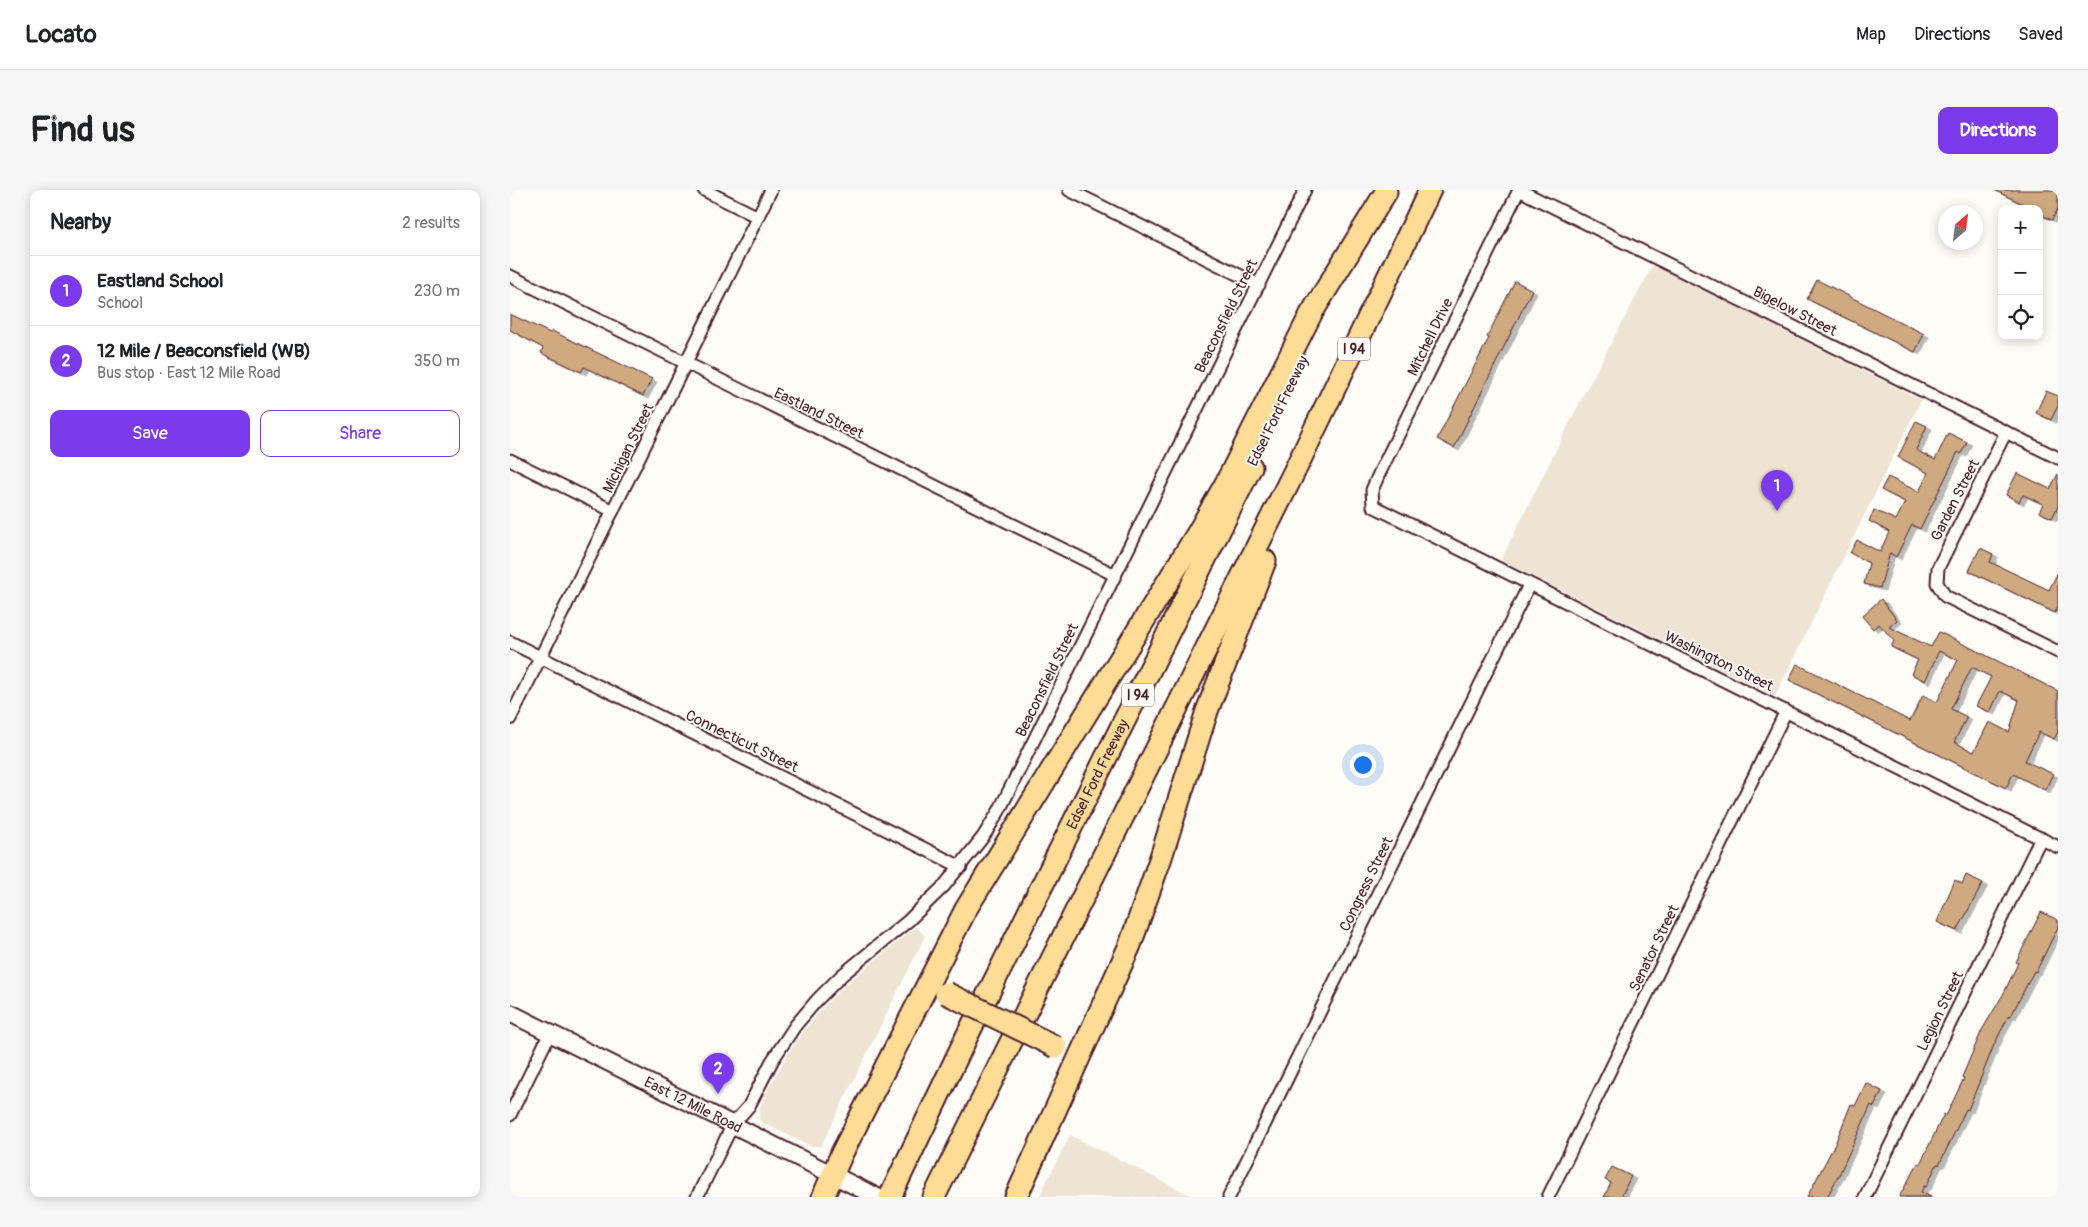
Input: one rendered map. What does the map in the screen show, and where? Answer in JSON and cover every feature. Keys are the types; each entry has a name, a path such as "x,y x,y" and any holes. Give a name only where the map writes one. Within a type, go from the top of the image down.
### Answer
{"highway":[{"name":"I 94","path":"934,1197 1297,466 1430,190"},
{"path":"823,1197 841,1179 920,997 978,886 1199,531 1225,485 1311,314 1387,191"},
{"name":"Edsel Ford Freeway","path":"890,1197 967,1036 1387,191"},
{"path":"1016,1197 1073,1073 1139,920 1207,711 1252,590 1280,526 1297,466"},
{"path":"920,997 933,992 946,993 1056,1048 1068,1058 1073,1073"}],"main road":[{"name":"East 12 Mile Road","path":"510,1012 877,1197"}],"street":[{"path":"704,190 758,217"},
{"name":"Michigan Street","path":"510,719 771,190"},
{"path":"1069,190 1259,285"},
{"name":"Beaconsfield Street","path":"697,1197 733,1124 749,1106 772,1061 795,1026 842,975 908,921 944,886 961,867 1000,811 1305,190"},
{"name":"Bigelow Street","path":"1519,190 2058,458"},
{"name":"Mitchell Drive","path":"1371,499 1372,490 1379,474 1519,190"},
{"name":"Eastland Street","path":"510,276 1114,576"},
{"name":"Garden Street","path":"2006,432 1938,568 1937,583 1945,596 2058,652"},
{"path":"510,460 613,511"},
{"name":"Washington Street","path":"1371,499 1373,506 1382,511 2058,847"},
{"name":"Congress Street","path":"1230,1197 1530,585"},
{"name":"Connecticut Street","path":"510,642 961,867"},
{"name":"Senator Street","path":"1548,1197 1786,711"},
{"name":"Legion Street","path":"1865,1197 2041,838"},
{"path":"510,1115 550,1033"}],"shaded area":[{"path":"1653,265 1921,400 1775,696 1501,560 1584,394"},
{"path":"916,927 925,936 821,1146 811,1146 763,1123 759,1119 760,1108 768,1089 788,1054 808,1026 829,1001 849,982"},
{"path":"1070,1135 1194,1197 1039,1197"}],"building":[{"path":"1994,190 2058,190 2058,208 2052,220 2043,216 2043,205 2025,205"},
{"path":"1817,280 1924,334 1915,352 1807,299"},
{"path":"1515,281 1532,290 1454,448 1437,439 1489,338 1487,337"},
{"path":"510,314 550,333 552,331 652,379 643,396 584,367 581,372 541,353 543,348 510,330"},
{"path":"2046,391 2058,396 2058,406 2051,420 2036,413"},
{"path":"1916,421 1927,426 1916,450 1935,460 1948,433 1967,442 1961,454 1958,452 1920,529 1912,525 1896,557 1890,553 1880,588 1864,584 1869,563 1850,553 1857,540 1880,552 1889,532 1869,521 1874,510 1896,520 1905,502 1881,490 1888,477 1919,492 1928,473 1898,457"},
{"path":"2017,473 2050,489 2058,474 2058,506 2052,518 2039,512 2043,504 2023,495 2019,502 2006,495"},
{"path":"1980,548 1993,554 1990,562 2049,590 2058,572 2058,606 2055,613 1969,571"},
{"path":"1881,599 1897,620 1889,627 1931,647 1939,632 2058,691 2058,732 2054,739 2039,732 2025,761 2053,774 2045,790 2013,774 2006,788 1789,680 1797,664 1910,721 1923,695 1937,702 1958,660 1939,651 1925,681 1911,674 1918,660 1891,647 1894,641 1879,624 1873,629 1862,616","holes":["1972,667 1991,677 1976,706 1990,712 2000,691 2019,700 2009,732 1989,722 1974,752 1954,742 1967,717 1951,709"]},
{"path":"1966,875 1983,883 1957,931 1937,922 1955,880 1962,884"},
{"path":"2041,912 2058,920 2058,927 2036,972 2034,971 1994,1045 1968,1110 1966,1109 1939,1165 1937,1164 1926,1187 1924,1186 1921,1192 1931,1197 1899,1197 1918,1163 1920,1164 1944,1114 1946,1116 1964,1078 1962,1077 1982,1030 2004,993 2018,963 2016,962"},
{"path":"1866,1083 1882,1091 1874,1107 1871,1105 1839,1175 1827,1197 1807,1197 1835,1144 1851,1104 1855,1106"},
{"path":"1612,1167 1631,1176 1621,1197 1604,1197 1611,1183 1605,1180"}],"place":[{"name":"Eastland School","path":"1777,511"},
{"name":"12 Mile / Beaconsfield (WB)","path":"718,1094"}]}
